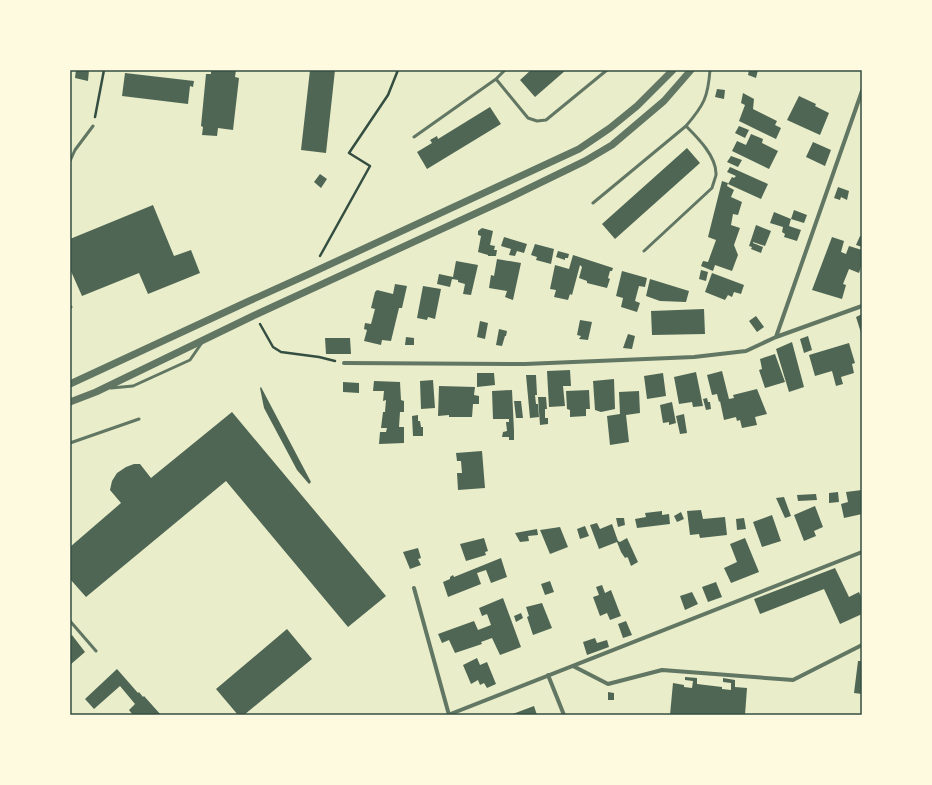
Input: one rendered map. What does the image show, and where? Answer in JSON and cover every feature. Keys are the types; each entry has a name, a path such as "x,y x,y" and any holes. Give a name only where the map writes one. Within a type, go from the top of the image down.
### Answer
{"street":[{"path":"70,384 579,148 610,128 638,106 673,70"},
{"path":"70,402 103,388 585,161 612,145 664,101 691,70"},
{"path":"776,337 862,91"},
{"path":"344,363 525,364 694,357 746,351 776,337 862,306"},
{"path":"414,588 449,715 862,552"},
{"path":"573,666 608,684 662,670 793,680 862,645"},
{"path":"548,675 564,715"}],"lane":[{"path":"414,137 496,79 504,70"},
{"path":"496,79 528,118 537,121 546,120 607,70"},
{"path":"592,203 686,126 699,111 705,101 709,85 710,70"},
{"path":"70,161 75,150 93,126"},
{"path":"644,251 712,188 716,174 708,150 686,126"},
{"path":"103,388 133,386 190,360 204,340"},
{"path":"70,442 139,419"},
{"path":"70,621 96,651"}],"path":[{"path":"93,126 104,70"},
{"path":"309,274 370,166 349,153 388,95 398,70"},
{"path":"256,315 273,347 281,352 319,357 344,363"}],"building":[{"path":"76,70 89,70 88,81 75,78"},
{"path":"211,70 236,70 235,77 239,78 233,130 218,128 217,136 202,135 203,127 201,126 206,74 211,74"},
{"path":"310,70 335,70 326,153 301,150"},
{"path":"531,70 566,70 535,97 520,80"},
{"path":"749,70 758,70 756,78 748,75"},
{"path":"125,73 194,81 193,87 190,86 188,104 122,96"},
{"path":"717,89 725,90 724,99 715,97"},
{"path":"743,93 754,99 753,109 777,121 775,125 781,128 776,139 739,121 745,105 741,103"},
{"path":"799,96 816,104 815,106 829,113 820,135 787,120"},
{"path":"490,107 501,124 427,169 417,152 432,143 430,140 437,136 438,139"},
{"path":"739,126 749,130 745,138 735,133"},
{"path":"751,134 763,139 762,143 778,151 769,169 732,151 737,141 746,145"},
{"path":"813,142 831,150 825,166 806,157"},
{"path":"687,148 700,163 615,239 602,224"},
{"path":"731,156 742,160 738,167 727,162"},
{"path":"730,167 768,184 761,199 728,184 732,177 734,178 736,176 727,172"},
{"path":"320,174 327,179 321,188 314,182"},
{"path":"722,181 728,183 727,186 734,190 731,197 742,202 738,215 733,214 731,225 740,228 734,245 738,255 732,271 715,265 713,271 701,266 703,261 708,262 716,240 708,237"},
{"path":"838,187 849,191 847,200 841,197 840,200 834,198"},
{"path":"153,205 174,256 191,250 200,273 148,294 139,273 82,296 70,269 70,239"},
{"path":"794,210 807,215 804,223 791,219"},
{"path":"774,212 791,219 789,226 801,230 797,241 784,237 785,234 782,232 783,227 770,223"},
{"path":"756,225 771,231 765,246 753,242 763,247 761,253 751,249 752,247 749,246"},
{"path":"482,228 493,231 490,245 495,246 494,250 497,250 496,256 488,256 478,252 481,236 478,235 478,231"},
{"path":"860,236 862,237 862,247 856,245"},
{"path":"504,237 527,244 524,253 517,251 515,256 509,255 511,249 501,246"},
{"path":"832,237 844,241 841,252 846,254 849,246 862,250 862,264 859,273 849,269 843,284 846,285 842,299 812,290"},
{"path":"535,244 554,249 551,264 536,260 537,257 531,255"},
{"path":"558,251 569,254 568,258 565,258 565,260 556,257"},
{"path":"573,255 613,268 612,271 610,271 608,278 610,279 607,288 587,283 587,281 579,278 582,267 580,265 572,295 570,294 568,300 554,297 556,290 550,289 555,265 569,269"},
{"path":"497,259 521,263 513,300 505,297 507,291 489,288 491,275 494,276"},
{"path":"456,261 478,265 471,295 463,294 465,284 458,282 458,280 452,279 450,287 437,284 439,274 453,277"},
{"path":"701,270 708,272 706,281 699,279"},
{"path":"622,271 647,278 645,287 639,286 635,301 640,303 637,312 621,307 623,298 616,296"},
{"path":"712,273 744,285 741,294 734,292 732,297 728,295 725,300 705,292"},
{"path":"650,279 689,291 686,302 660,301 646,296"},
{"path":"395,284 407,286 402,308 399,308 391,341 382,340 381,345 364,341 367,330 364,329 365,323 371,324 375,309 371,308 375,292 377,290 393,294"},
{"path":"423,286 441,289 435,319 428,317 427,320 417,318"},
{"path":"704,309 705,334 652,335 651,311"},
{"path":"862,314 862,336 856,317"},
{"path":"756,316 764,327 757,332 749,321"},
{"path":"580,320 592,322 588,340 579,339 581,336 577,335"},
{"path":"480,321 488,323 485,339 477,337"},
{"path":"499,329 507,331 502,346 496,345"},
{"path":"628,334 635,336 632,349 623,348"},
{"path":"808,336 812,350 804,353 800,339"},
{"path":"406,337 414,338 414,345 405,345"},
{"path":"325,338 350,338 351,354 326,354"},
{"path":"792,342 804,387 789,392 776,349"},
{"path":"849,343 855,363 852,364 854,373 841,377 843,384 836,386 832,371 815,376 809,355"},
{"path":"775,354 785,382 765,388 759,370 762,369 760,359"},
{"path":"570,370 571,386 563,386 565,406 549,407 547,371"},
{"path":"722,371 729,399 734,398 733,395 757,389 767,414 755,417 757,425 742,428 740,420 737,421 736,417 724,420 720,401 719,402 717,394 712,395 707,375"},
{"path":"696,372 703,406 693,407 692,402 679,404 674,377"},
{"path":"477,373 494,373 495,385 477,387"},
{"path":"663,373 666,396 647,399 644,376"},
{"path":"526,375 536,375 537,395 535,395 536,404 538,404 539,417 530,418"},
{"path":"614,379 615,409 601,412 595,410 593,381"},
{"path":"433,380 435,408 421,409 420,381"},
{"path":"374,381 400,382 401,400 404,401 404,412 400,412 399,427 404,427 404,443 379,444 380,432 386,432 387,428 381,428 386,400 383,401 384,391 373,391"},
{"path":"343,382 359,383 359,393 343,392"},
{"path":"439,386 475,387 474,395 479,396 479,404 473,404 472,417 449,417 449,415 438,416"},
{"path":"261,387 311,482 309,484 297,470 264,408"},
{"path":"512,390 514,440 509,440 509,437 502,437 503,432 507,431 506,422 509,422 509,419 493,419 492,391"},
{"path":"589,390 590,409 586,409 586,416 570,417 570,410 567,409 566,391"},
{"path":"639,391 640,413 626,415 629,442 610,445 607,416 620,414 619,392"},
{"path":"538,397 546,397 547,409 545,409 545,418 548,418 548,424 540,425"},
{"path":"707,398 708,402 710,402 711,409 706,410 703,399"},
{"path":"514,401 521,401 523,418 516,418"},
{"path":"672,402 676,423 669,425 669,422 663,423 660,405"},
{"path":"232,412 386,596 348,627 226,481 86,597 70,579 70,547 121,503 110,490 112,481 117,473 126,467 134,464 140,464 151,478"},
{"path":"684,414 687,433 680,434 676,416"},
{"path":"418,415 418,421 420,421 421,427 423,427 423,436 413,436 412,416"},
{"path":"482,451 485,488 458,490 457,473 462,473 461,461 457,461 456,453"},
{"path":"862,490 862,514 844,518 841,504 848,502 846,492"},
{"path":"838,492 839,502 829,503 829,493"},
{"path":"816,494 817,500 798,501 797,495"},
{"path":"784,497 791,516 785,518 776,498"},
{"path":"815,506 823,527 814,531 816,536 804,541 794,515"},
{"path":"701,510 703,519 725,517 727,535 700,538 699,534 690,535 687,511"},
{"path":"662,511 662,515 669,514 670,524 637,528 635,519 646,517 645,513"},
{"path":"681,512 684,519 677,522 674,516"},
{"path":"772,515 781,541 762,547 753,522"},
{"path":"616,518 624,518 625,525 618,527"},
{"path":"744,518 746,529 737,530 736,519"},
{"path":"597,523 600,529 612,524 618,541 620,542 627,538 638,562 631,566 628,558 625,558 621,552 617,542 599,549 590,525"},
{"path":"585,526 589,536 580,539 577,529"},
{"path":"560,527 568,547 550,554 540,530"},
{"path":"537,529 538,535 528,536 529,541 520,542 515,533"},
{"path":"484,538 488,551 485,552 486,555 466,561 460,544"},
{"path":"745,538 759,572 731,583 724,568 737,562 730,544"},
{"path":"418,548 421,558 418,559 421,565 410,569 403,552"},
{"path":"501,558 507,577 491,583 486,570 477,573 481,584 448,597 443,582 450,579 453,575 454,577"},
{"path":"835,568 849,597 859,592 862,599 862,614 840,624 824,589 760,614 754,599"},
{"path":"550,581 554,592 545,595 541,584"},
{"path":"716,582 722,597 708,602 702,587"},
{"path":"602,585 605,593 611,590 621,616 610,620 607,613 600,616 593,597 599,595 596,587"},
{"path":"692,592 698,604 685,610 680,596"},
{"path":"503,598 521,647 500,655 492,638 481,642 482,644 455,653 449,640 442,643 438,634 474,621 478,630 491,625 487,614 482,616 479,608"},
{"path":"542,603 552,628 533,635 527,617 529,616 526,607"},
{"path":"521,613 523,618 516,622 514,616"},
{"path":"626,621 632,635 623,638 618,624"},
{"path":"287,629 312,659 244,715 238,715 216,689"},
{"path":"72,635 85,652 70,665 70,637"},
{"path":"595,638 597,643 607,640 609,647 587,655 583,642"},
{"path":"477,658 480,665 487,662 496,684 487,688 484,683 480,685 478,680 471,684 463,665"},
{"path":"858,661 862,661 862,694 854,693"},
{"path":"117,669 138,693 139,692 143,697 144,696 161,715 133,715 129,710 135,704 120,686 94,709 85,699"},
{"path":"685,677 697,678 697,684 722,687 722,689 731,690 731,683 723,682 723,678 735,680 735,687 747,688 745,715 670,715 673,683 692,688 693,681 685,680"},
{"path":"608,692 614,693 614,700 608,700"},
{"path":"534,706 537,715 510,715"}]}
